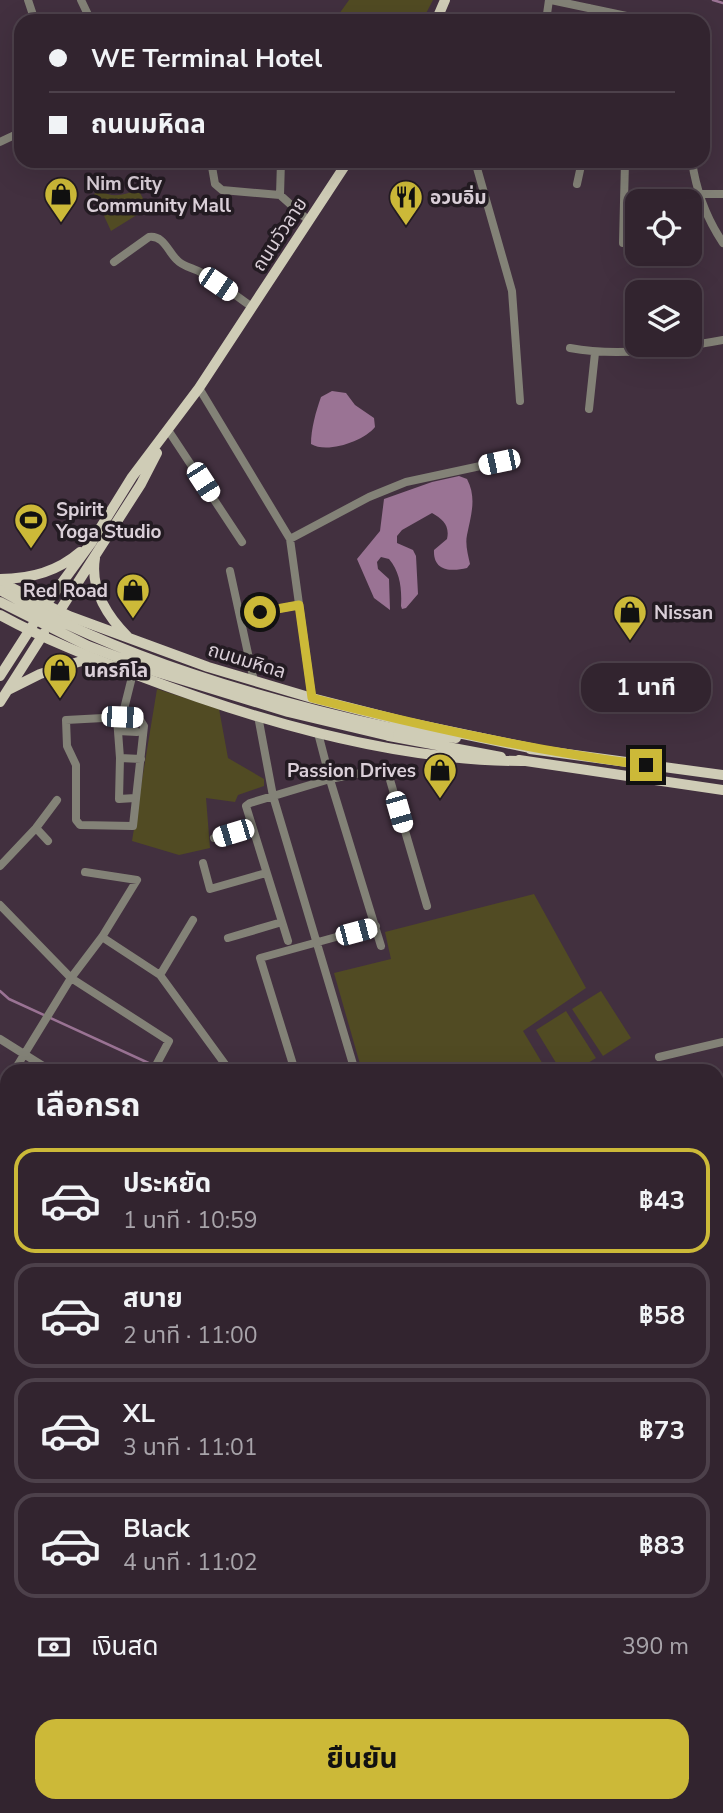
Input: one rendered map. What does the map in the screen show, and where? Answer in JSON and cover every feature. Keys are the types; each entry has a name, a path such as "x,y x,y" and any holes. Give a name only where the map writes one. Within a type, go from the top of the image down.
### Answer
{"main road":[{"name":"ถนนวัวลาย","path":"0,676 45,606 91,543 132,477 199,388 343,168"},
{"name":"ถนนวัวลาย","path":"0,702 141,484 169,430"},
{"path":"0,580 21,579 56,568 91,543"},
{"path":"96,554 93,569 100,597 114,623 131,641"},
{"name":"ถนนมหิดล","path":"0,580 45,606 131,641 254,681 410,723 535,749"},
{"name":"ถนนมหิดล","path":"0,590 97,640 163,664 390,732 723,775"},
{"name":"ถนนมหิดล","path":"0,602 88,646 157,672 288,712 526,761 723,790"},
{"name":"ถนนมหิดล","path":"0,615 42,637 174,689 318,733 457,758 526,761"},
{"path":"7,691 40,674 92,657"},
{"path":"174,689 167,681 166,670 172,662 185,659"}],"street":[{"path":"550,0 617,14"},
{"path":"589,8 589,14"},
{"path":"212,168 215,184 222,190 281,195 309,220"},
{"path":"281,195 282,168"},
{"path":"477,168 512,290 520,401"},
{"path":"577,184 580,168"},
{"path":"622,243 625,168"},
{"path":"693,168 698,189"},
{"path":"702,194 723,194"},
{"path":"702,201 723,243"},
{"path":"114,262 149,237 155,236 176,260 201,272 252,307"},
{"path":"570,348 595,352 660,349 723,340"},
{"path":"590,409 595,352"},
{"path":"199,388 290,539 312,698"},
{"path":"169,430 242,542"},
{"path":"290,539 369,496 407,482 499,462"},
{"path":"230,571 254,681"},
{"path":"240,616 299,605"},
{"path":"133,673 118,731 118,799 135,798"},
{"path":"258,716 273,796 353,1064"},
{"path":"120,717 139,718 145,726 133,826 80,825 77,823 76,765 67,746 66,720 120,717"},
{"path":"118,731 137,732"},
{"path":"318,733 381,946"},
{"path":"120,758 141,759"},
{"path":"288,941 246,806 330,779 381,769 388,773 427,906"},
{"path":"0,866 36,828 57,800"},
{"path":"214,838 252,827"},
{"path":"36,828 48,841"},
{"path":"202,863 210,889 266,873"},
{"path":"18,1064 71,978 102,937 137,880 85,872"},
{"path":"0,905 71,978 169,1041 157,1064"},
{"path":"160,975 193,920"},
{"path":"228,938 282,922"},
{"path":"293,1064 260,958 376,926"},
{"path":"102,937 160,975 225,1064"},
{"path":"0,1039 40,1064"},
{"path":"659,1057 723,1042"}],"shaded area":[{"path":"349,0 433,0 426,14 339,14"},
{"path":"138,189 148,208 111,231 94,194 100,190 119,195"},
{"path":"332,391 346,393 355,405 374,418 375,427 354,441 335,447 318,447 311,444 316,414 321,397"},
{"path":"459,476 467,479 472,493 466,542 470,564 467,568 449,570 436,562 434,550 447,539 447,530 442,520 432,513 402,530 397,536 397,543 413,550 416,556 418,594 402,609 398,575 389,559 381,557 377,562 378,569 389,579 390,610 374,598 357,559 380,531 384,499 432,482"},
{"path":"157,689 219,709 228,758 264,779 264,786 238,795 235,802 206,798 210,848 179,855 132,841"},
{"path":"534,894 586,988 523,1031 543,1064 360,1064 334,973 391,959 385,932"},
{"path":"601,991 631,1038 603,1056 572,1009"},
{"path":"566,1011 596,1058 586,1064 557,1064 536,1030"}],"waterway":[{"path":"713,0 723,3"},
{"path":"0,991 9,999 151,1064"}],"place":[{"name":"Nim City Community Mall","path":"61,224"},
{"name":"อวบอิ่ม","path":"406,227"},
{"name":"Spirit Yoga Studio","path":"31,550"},
{"name":"Red Road","path":"133,620"},
{"name":"Nissan","path":"630,642"},
{"name":"นครกิโล","path":"60,700"},
{"name":"Passion Drives","path":"440,800"}],"route":[{"path":"260,612 299,605 312,698 410,723 535,749 646,765"}]}
